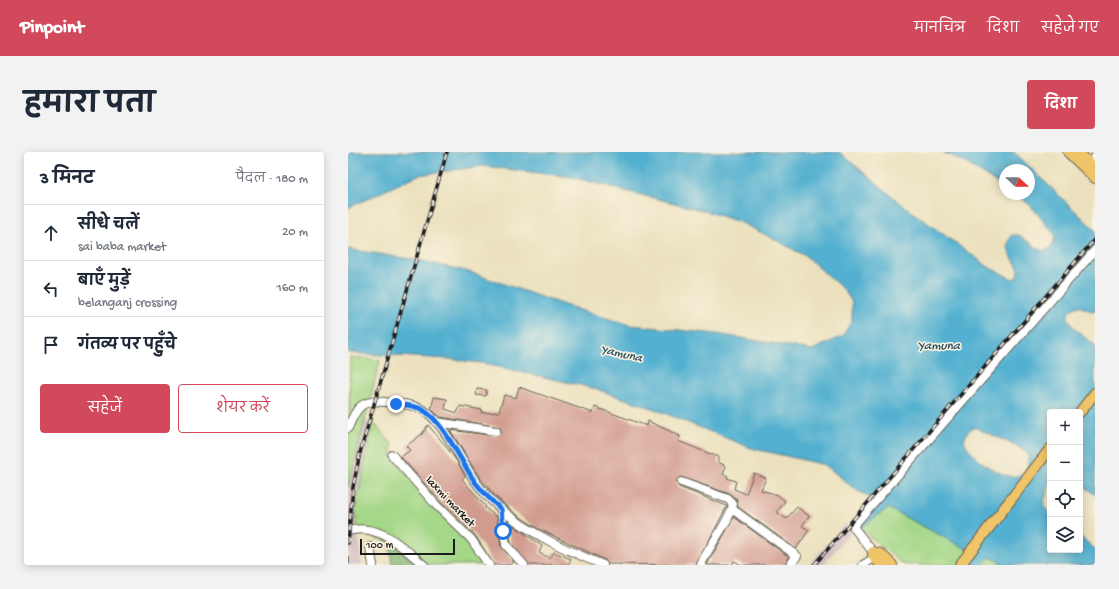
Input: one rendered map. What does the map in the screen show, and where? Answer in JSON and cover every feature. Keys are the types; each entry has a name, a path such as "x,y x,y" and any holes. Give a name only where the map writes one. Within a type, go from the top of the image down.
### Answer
{"main road":[{"path":"1068,152 1095,178"},
{"path":"1078,152 1093,163"},
{"path":"1082,409 1095,393"},
{"path":"960,565 1047,453"},
{"path":"876,558 881,554 892,565"}],"street":[{"path":"863,565 876,558 854,528 854,525 1095,250"},
{"path":"348,428 358,407 372,402 412,406 427,412 446,435 476,483 488,498 501,509 549,540 603,565"},
{"path":"436,422 496,431"},
{"name":"laxmi market","path":"392,455 438,506 471,538 490,565"},
{"path":"681,482 732,501 732,509 701,565"},
{"path":"501,509 506,545 520,564"},
{"path":"732,509 797,556 790,565"},
{"path":"348,530 358,528 380,533 392,538 424,565"},
{"path":"370,547 374,565"}],"shaded area":[{"path":"364,421 373,422 355,511 362,565 348,565 348,488"},
{"path":"845,523 852,531 823,565 809,565"}],"green space":[{"path":"350,357 380,360 348,488"},
{"path":"373,422 393,445 391,457 468,540 485,565 417,565 389,542 358,532 355,511"},
{"path":"888,508 975,553 966,565 904,565 860,528"},
{"path":"389,542 417,565 392,565"},
{"path":"990,557 1005,565 982,565"}],"water":[{"name":"Yamuna","path":"348,152 839,152 904,206 990,268 1013,279 1018,276 1019,269 1008,248 1009,240 1012,235 1019,235 1042,251 1048,250 1054,241 1055,235 1030,205 1023,200 1035,200 1035,172 1095,230 1095,312 1078,306 1071,310 1068,315 1069,321 1078,332 1095,345 1095,495 1083,485 1083,409 1047,409 1047,492 1044,501 1047,510 1047,553 1083,553 1083,539 1095,549 1095,565 1005,565 990,557 982,565 966,565 974,553 888,508 860,528 858,525 879,502 856,490 825,465 751,448 649,407 593,388 481,363 448,359 348,353 348,249 422,261 466,271 576,309 630,325 717,334 812,350 843,336 852,320 852,302 844,290 807,257 742,223 705,211 571,177 483,166 418,175 348,208","holes":["974,427 1019,447 1028,455 1027,468 1021,475 1011,476 1000,473 988,467 977,458 969,449 964,440 968,431"]},
{"name":"Yamuna","path":"943,152 1014,152 1026,164 999,164 999,184 967,164"}],"building":[{"path":"519,387 593,413 595,407 647,426 648,421 680,436 678,441 718,457 718,462 726,466 723,474 728,476 727,478 736,481 734,489 746,494 754,473 766,478 761,490 778,495 785,501 777,512 786,519 797,507 809,516 802,526 809,530 796,549 738,507 737,500 730,494 680,477 676,481 679,487 727,506 696,565 608,564 605,560 539,529 516,514 496,497 480,478 450,430 496,436 501,432 500,427 440,417 431,409 434,397 447,399 445,409 457,413 460,406 482,410 481,413 499,412 504,395 516,398"},
{"path":"477,389 487,390 486,396 476,395"},
{"path":"428,425 458,463 465,476 462,479 486,507 485,508 497,517 501,546 514,562 510,565 494,565 475,535 441,502 401,457 410,450 406,446 422,434"},
{"path":"734,517 789,557 784,565 742,565 734,561 732,565 707,565"},
{"path":"508,522 542,546 539,553 550,558 554,552 571,559 568,565 529,565 511,543"}],"railway":[{"path":"348,543 353,487 360,453 447,152"},
{"path":"814,565 1095,239"},
{"path":"348,557 348,565"}],"route":[{"path":"396,404 422,409 431,416 446,435 476,483 488,498 501,509 503,531"}]}
